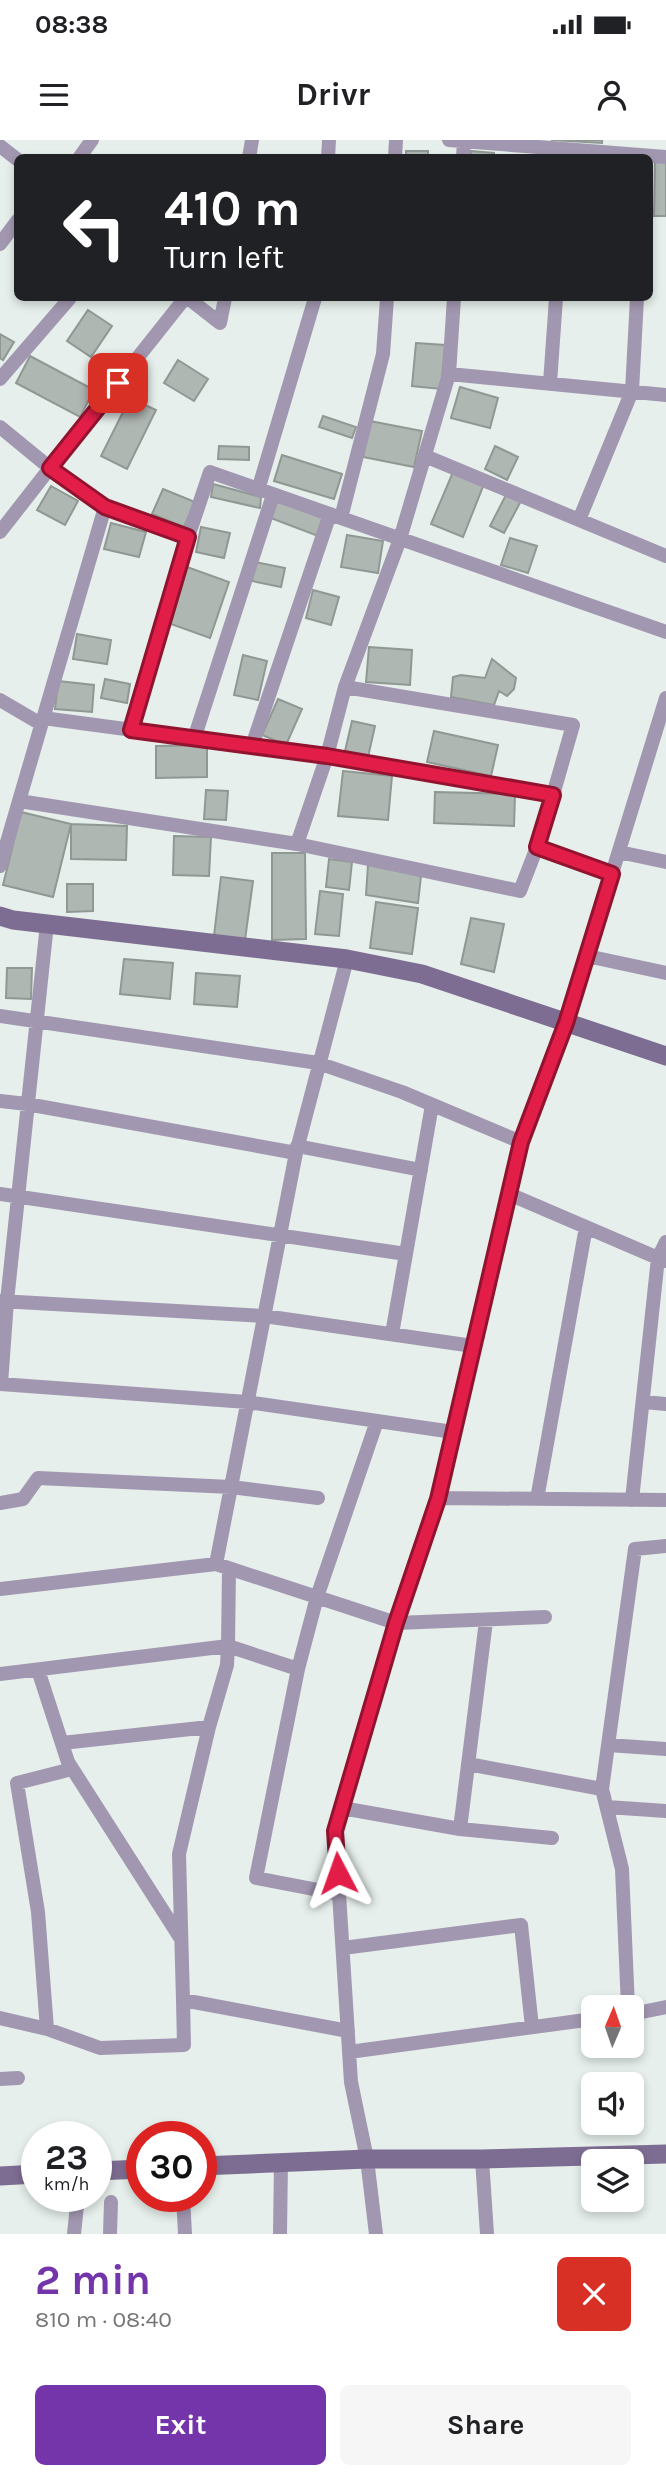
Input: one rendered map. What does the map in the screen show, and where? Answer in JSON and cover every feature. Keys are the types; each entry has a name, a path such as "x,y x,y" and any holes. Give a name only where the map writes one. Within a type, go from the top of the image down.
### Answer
{"street":[{"path":"82,154 93,140"},
{"path":"456,141 566,153 614,147 637,154"},
{"path":"0,146 14,157"},
{"path":"0,244 14,225"},
{"path":"0,379 67,301"},
{"path":"0,532 185,301"},
{"path":"191,301 220,323 224,301"},
{"path":"258,490 313,301"},
{"path":"252,746 335,517 383,354 387,301"},
{"path":"297,844 327,756 345,687 400,539 449,374 454,301"},
{"path":"550,383 556,301"},
{"path":"579,520 632,391 637,301"},
{"path":"449,374 666,395"},
{"path":"0,428 105,507 188,537"},
{"path":"425,456 666,556"},
{"path":"131,730 210,472 666,632"},
{"path":"194,738 273,495"},
{"path":"0,866 105,507"},
{"path":"19,801 297,844 520,891 537,847 573,725 345,687"},
{"path":"0,700 42,721 327,756 553,795"},
{"path":"376,2234 367,2159 351,2082 335,1831 396,1623 438,1499 521,1142 566,1023 665,702"},
{"path":"537,847 612,874"},
{"path":"619,852 666,862"},
{"path":"0,916 47,924 347,959 422,974 666,1056"},
{"path":"47,924 18,1197 3,1301 0,1384 247,1402 453,1432"},
{"path":"587,956 666,973"},
{"path":"0,2018 47,2029 100,2048 184,2045 179,1854 209,1727 228,1665 223,1566 231,1487 296,1149 347,959"},
{"path":"0,1016 318,1063 432,1105 521,1142"},
{"path":"0,1101 421,1170"},
{"path":"392,1334 432,1105"},
{"path":"0,1194 406,1254"},
{"path":"509,1194 662,1259"},
{"path":"537,1499 586,1227"},
{"path":"632,1500 666,1242"},
{"path":"3,1301 264,1316 473,1346"},
{"path":"644,1402 666,1404"},
{"path":"339,1894 256,1878 298,1669 317,1597 377,1421"},
{"path":"0,1503 23,1500 38,1478 231,1487 318,1499"},
{"path":"438,1499 666,1500"},
{"path":"627,1995 622,1869 602,1789 635,1549 666,1546"},
{"path":"0,1589 223,1566 396,1623 545,1617"},
{"path":"460,1829 486,1621"},
{"path":"0,1674 228,1646 298,1669"},
{"path":"38,1670 72,1769 181,1940"},
{"path":"62,1743 209,1727"},
{"path":"608,1745 666,1749"},
{"path":"468,1765 602,1789"},
{"path":"47,2029 38,1912 17,1783 72,1769"},
{"path":"607,1807 666,1811"},
{"path":"342,1808 460,1829 552,1838"},
{"path":"343,1948 521,1925 533,2027"},
{"path":"183,2000 348,2031"},
{"path":"644,2012 666,2007"},
{"path":"349,2052 581,2021"},
{"path":"0,2079 19,2078"},
{"path":"217,2165 281,2161 666,2154"},
{"path":"482,2159 487,2234"},
{"path":"280,2234 281,2161"},
{"path":"0,2176 21,2175"},
{"path":"74,2234 76,2212"},
{"path":"110,2234 111,2212"},
{"path":"184,2212 185,2234"}],"building":[{"path":"551,140 602,140 602,143"},
{"path":"406,151 428,151 428,154 406,154"},
{"path":"471,151 494,153 494,154 471,154"},
{"path":"655,160 666,161 666,216 654,216"},
{"path":"88,310 112,326 91,357 67,341"},
{"path":"0,334 14,342 3,360 0,358"},
{"path":"416,343 445,345 441,389 412,386"},
{"path":"30,356 94,390 80,417 16,383"},
{"path":"178,360 208,379 194,401 164,383"},
{"path":"460,387 498,398 490,428 451,418"},
{"path":"130,398 156,410 127,469 101,456"},
{"path":"323,416 356,427 352,438 319,427"},
{"path":"370,421 422,431 414,467 363,457"},
{"path":"219,446 249,447 249,460 218,459"},
{"path":"495,446 518,457 507,480 485,469"},
{"path":"282,455 342,474 334,499 274,481"},
{"path":"453,472 484,484 463,537 431,524"},
{"path":"213,484 261,497 260,508 211,497"},
{"path":"51,486 78,501 65,525 37,510"},
{"path":"163,489 195,502 184,527 152,514"},
{"path":"507,493 521,501 504,533 490,526"},
{"path":"275,500 325,519 318,536 268,517"},
{"path":"111,523 146,532 139,557 104,549"},
{"path":"201,527 230,533 224,558 196,552"},
{"path":"347,535 383,541 378,573 341,567"},
{"path":"510,538 537,546 528,573 501,565"},
{"path":"255,562 285,568 281,587 252,581"},
{"path":"187,567 229,582 210,638 168,623"},
{"path":"313,590 339,597 331,625 306,618"},
{"path":"77,634 111,640 107,664 73,659"},
{"path":"369,647 412,650 410,685 366,682"},
{"path":"243,655 267,661 258,700 234,695"},
{"path":"492,659 516,678 514,689 507,696 499,691 494,705 451,697 453,677 461,675 485,678"},
{"path":"105,679 130,684 127,703 101,698"},
{"path":"58,681 94,685 92,712 55,709"},
{"path":"278,699 302,709 286,745 262,735"},
{"path":"352,721 375,726 368,757 345,751"},
{"path":"434,731 498,745 491,776 427,762"},
{"path":"207,745 207,777 156,778 156,746"},
{"path":"343,771 392,776 388,820 338,816"},
{"path":"206,790 228,791 226,820 204,819"},
{"path":"435,792 515,794 514,826 434,823"},
{"path":"21,812 71,824 53,897 3,885"},
{"path":"71,824 127,826 126,860 71,859"},
{"path":"174,836 211,837 209,876 173,875"},
{"path":"272,853 305,853 306,939 272,940"},
{"path":"329,859 352,862 349,890 326,887"},
{"path":"368,865 421,876 418,903 366,895"},
{"path":"221,877 253,881 245,940 214,936"},
{"path":"67,884 93,884 93,911 67,912"},
{"path":"320,891 343,894 339,936 315,934"},
{"path":"376,902 418,908 412,954 370,948"},
{"path":"471,918 504,924 494,972 461,964"},
{"path":"124,959 173,963 170,999 120,994"},
{"path":"7,968 32,968 31,999 6,998"},
{"path":"196,973 240,976 237,1007 194,1004"}],"route":[{"path":"118,383 50,468 105,507 188,537 131,730 327,756 553,795 537,847 612,874 566,1023 521,1142 438,1499 396,1623 335,1831 338,1873"}]}
